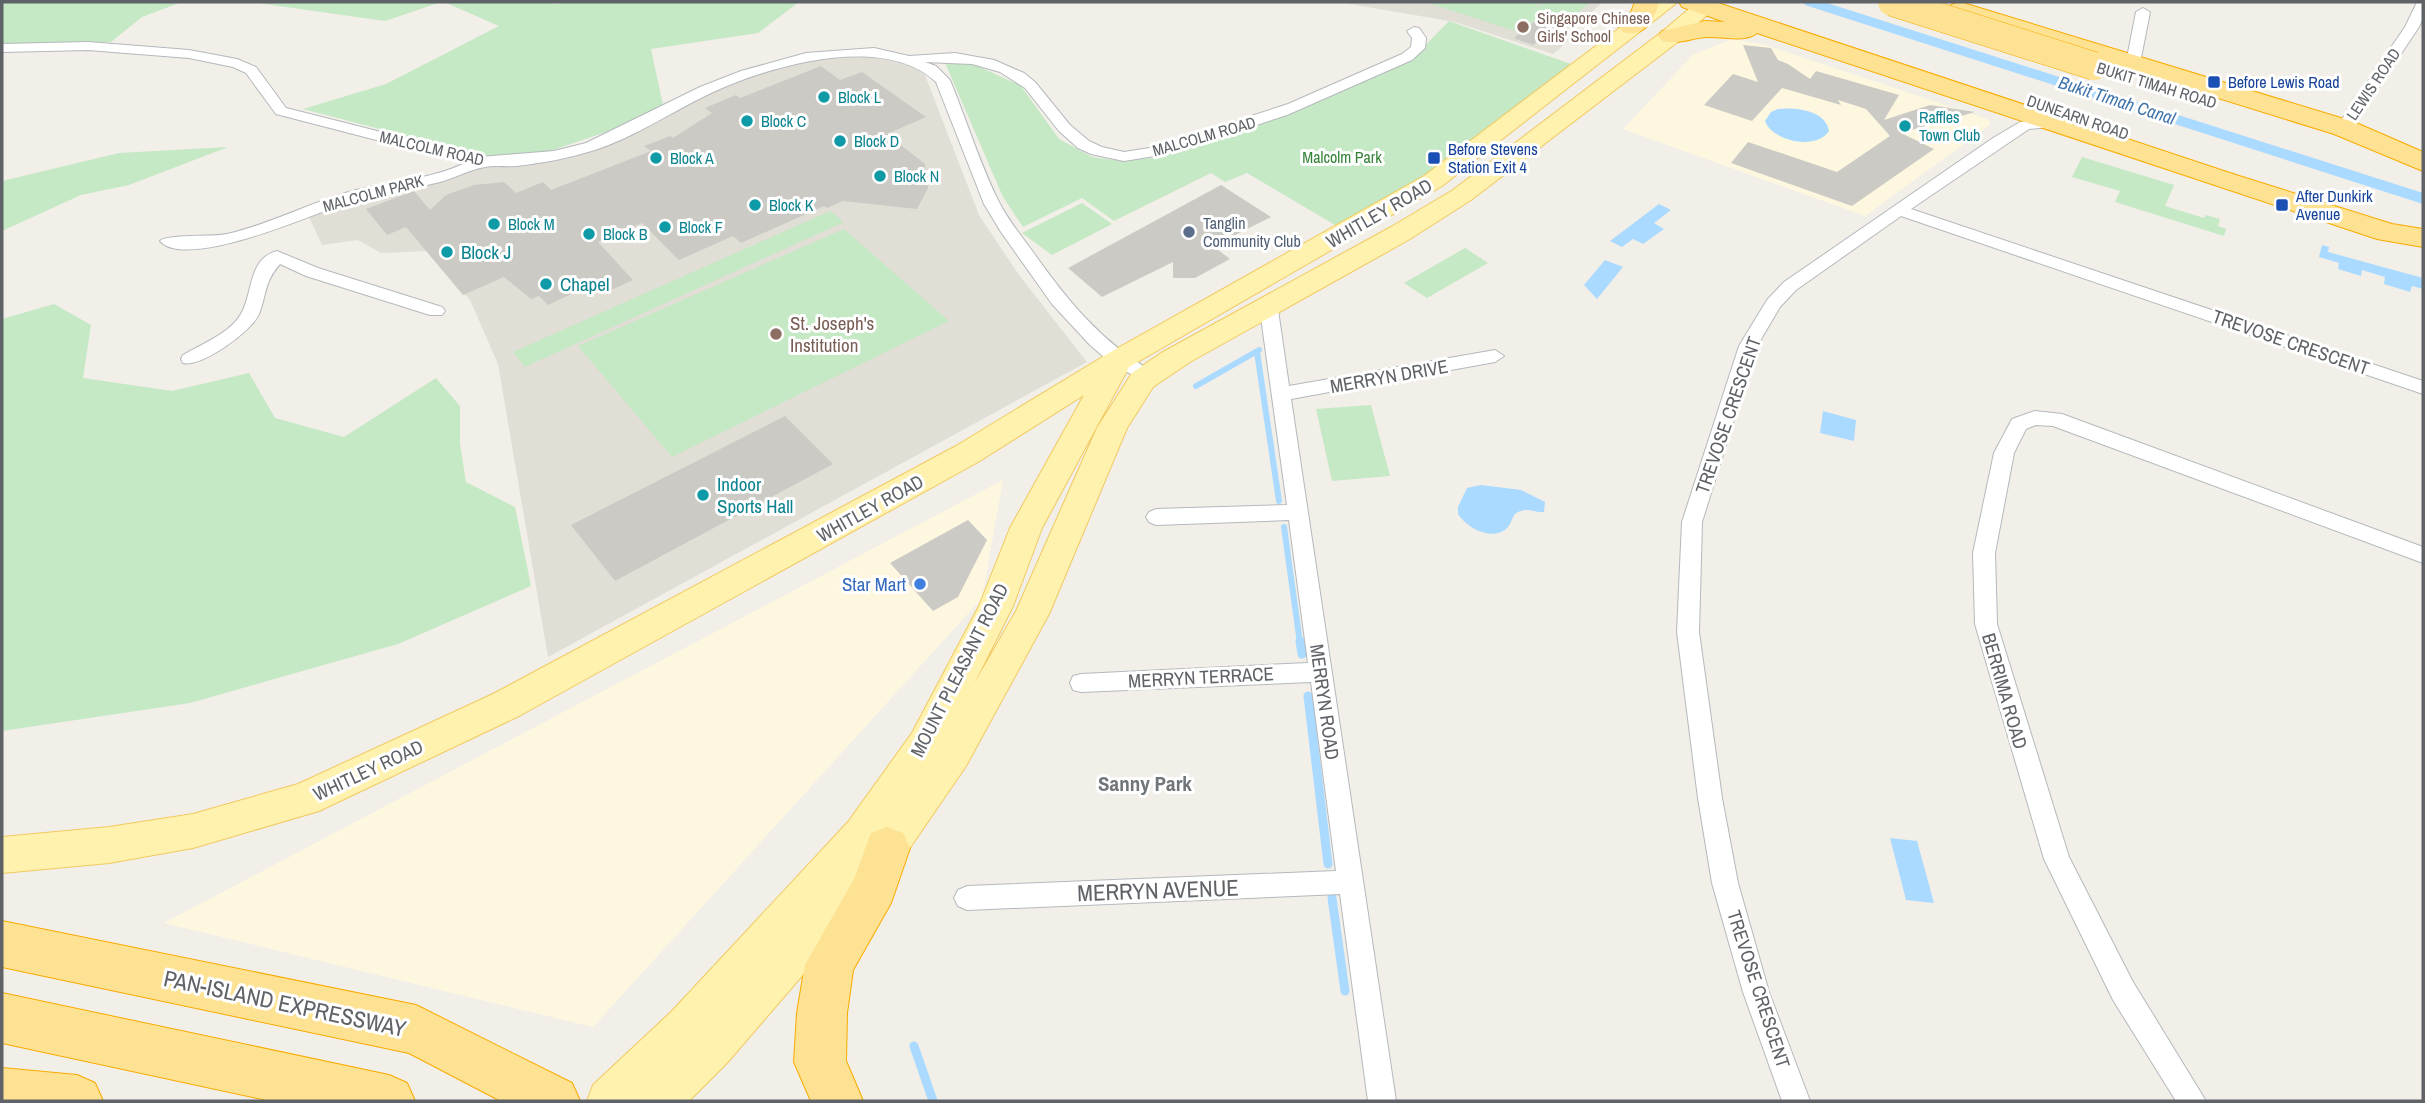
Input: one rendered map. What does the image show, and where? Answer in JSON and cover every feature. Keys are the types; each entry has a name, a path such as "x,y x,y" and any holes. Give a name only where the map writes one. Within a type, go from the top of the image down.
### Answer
{"highway":[{"path":"1632,27 1643,14 1647,2"},
{"name":"DUNEARN ROAD","path":"1733,2 2057,117"},
{"name":"BUKIT TIMAH ROAD","path":"1892,2 2094,66 2423,164"},
{"path":"1935,2 2344,128 2423,164"},
{"path":"1702,3 1840,50 2024,118 2057,117 2388,233 2423,236"},
{"path":"1671,36 1729,28 1840,50"},
{"path":"836,1101 820,1062 822,1013 829,965 874,888 887,848"},
{"name":"PAN-ISLAND EXPRESSWAY","path":"2,944 416,1030 554,1101"},
{"path":"2,1018 389,1101"},
{"path":"2,1094 77,1101"}],"main road":[{"name":"WHITLEY ROAD","path":"1133,368 1433,181 1667,2"},
{"name":"WHITLEY ROAD","path":"2,855 109,845 193,831 306,799 506,705 584,665 967,454 1391,240 1462,195 1671,36 1702,3"},
{"name":"MOUNT PLEASANT ROAD","path":"610,1101 699,1037 887,848 953,755 1032,614 1112,428 1128,399 1133,368"},
{"name":"MOUNT PLEASANT ROAD","path":"658,1101 699,1037 862,834 925,744 996,606 1026,528 1133,368"}],"street":[{"name":"LEWIS ROAD","path":"2344,128 2412,27 2423,3"},
{"name":"BUKIT TIMAH ROAD","path":"2133,63 2143,12"},
{"name":"MALCOLM ROAD","path":"909,60 943,55 975,60 1006,71 1028,83 1069,136 1096,151 1124,156 1153,152 1259,120 1307,102 1407,57 1418,48 1419,38 1414,31"},
{"name":"MALCOLM ROAD","path":"2,47 88,46 189,54 237,63 251,70 281,111 480,162 542,158 591,146 705,90 746,74 806,57 874,52 909,60 931,69 943,80 992,204 1029,261 1058,300 1105,349 1133,368"},
{"path":"1898,209 2024,118"},
{"name":"MALCOLM PARK","path":"167,241 209,244 267,227 350,197 446,174 480,162"},
{"name":"TREVOSE CRESCENT","path":"1796,1101 1756,992 1725,883 1710,798 1688,632 1692,522 1748,346 1762,321 1790,286 1898,209 2423,388"},
{"path":"267,227 277,256 312,272 436,311"},
{"path":"190,359 235,332 250,315 260,276 277,256"},
{"name":"MERRYN ROAD","path":"1268,303 1382,1101"},
{"name":"MERRYN DRIVE","path":"1282,394 1495,356"},
{"name":"BERRIMA ROAD","path":"2192,1101 2123,991 2057,859 1986,624 1984,553 2009,442 2020,424 2035,418 2054,419 2423,555"},
{"path":"1156,517 1297,512"},
{"name":"MERRYN TERRACE","path":"1081,683 1321,672"},
{"name":"MERRYN AVENUE","path":"967,898 1350,883"}],"shaded area":[{"name":"Singapore Chinese Girls' School","path":"1338,2 1603,2 1570,31 1577,34 1553,54 1455,22"},
{"name":"Raffles Town Club","path":"1733,39 1765,45 1981,117 1989,120 1990,125 1865,216 1623,129 1694,54"},
{"name":"St. Joseph's Institution","path":"844,54 897,56 925,75 979,215 1019,275 1087,362 548,657 498,364 470,300 429,251 381,253 358,240 322,245 308,215 480,162 583,150 746,74"},
{"path":"1003,480 982,598 593,1027 164,923"}],"green space":[{"path":"2,2 182,2 142,17 111,42 2,44"},
{"path":"250,2 441,2 385,21"},
{"path":"444,2 799,2 758,33 651,49 663,105 618,128 547,152 515,157 483,156 303,109 386,84 499,26"},
{"path":"1425,2 1541,2 1528,14 1544,2 1591,2 1558,28 1535,20 1518,32"},
{"name":"Malcolm Park","path":"1449,21 1571,64 1425,177 1340,228 1247,173 1225,182 1211,173 1114,221 1082,198 1023,227 1003,197 943,58 971,63 1021,86 1059,139 1092,157 1122,161 1152,158 1311,105 1412,59"},
{"path":"228,147 129,185 81,195 2,231 2,181 119,153"},
{"path":"2082,157 2174,185 2165,206 2204,218 2206,215 2220,219 2218,226 2226,229 2224,236 2115,202 2120,191 2072,177"},
{"path":"1082,203 1112,224 1052,255 1022,233"},
{"path":"830,211 844,222 525,367 513,352"},
{"path":"844,229 949,321 672,457 578,346"},
{"path":"1465,248 1488,263 1427,298 1404,283"},
{"path":"54,304 91,325 83,378 172,391 249,373 275,418 344,437 436,378 460,406 460,444 466,482 515,507 531,586 398,644 190,703 2,731 2,319"},
{"path":"1371,405 1390,476 1332,481 1316,409"}],"water":[{"path":"1778,109 1816,114 1827,124 1829,131 1814,141 1785,138 1776,134 1765,121 1771,112"},
{"path":"1659,204 1671,210 1654,223 1664,229 1643,244 1633,239 1622,247 1610,241"},
{"path":"2322,245 2329,247 2328,252 2423,278 2423,289 2412,286 2410,292 2384,284 2385,277 2362,270 2361,276 2338,269 2339,263 2319,257"},
{"path":"1605,260 1623,267 1597,299 1584,285"},
{"path":"1823,411 1856,420 1854,441 1820,433"},
{"path":"1481,485 1521,490 1545,502 1544,512 1521,511 1501,532 1480,532 1462,519 1458,514 1458,507 1467,488"},
{"path":"1890,838 1917,841 1934,903 1906,900"}],"building":[{"path":"1534,22 1553,29 1533,45 1514,38"},
{"name":"Raffles Town Club","path":"1743,45 1771,48 1778,60 1810,79 1816,71 1899,95 1884,120 1930,105 1975,112 1901,133 1934,149 1852,206 1731,163 1748,142 1837,172 1890,136 1866,109 1838,100 1841,105 1782,88 1752,121 1704,105 1733,74 1758,82"},
{"path":"821,66 840,80 862,72 926,117 887,134 925,164 928,188 917,209 843,201 827,208 824,206 741,243 733,236 679,260 642,223 598,242 633,280 609,291 599,281 548,305 539,296 531,299 504,277 463,295 406,227 387,235 366,209 414,191 430,210 446,195 474,185 504,182 516,193 543,182 551,190 651,151 644,146 670,136 673,138 712,113 705,108 736,95 740,98"},
{"name":"Tanglin Community Club","path":"1221,185 1271,217 1213,246 1230,259 1195,278 1173,278 1173,262 1102,297 1068,268"},
{"name":"Indoor Sports Hall","path":"785,416 833,464 615,581 571,525"},
{"path":"968,520 987,540 958,597 933,611 890,563"}],"waterway":[{"name":"Bukit Timah Canal","path":"1810,2 2423,199"},
{"path":"1196,386 1259,350"},
{"path":"1257,352 1279,501"},
{"path":"1284,527 1300,643"},
{"path":"1300,641 1302,654"},
{"path":"1308,696 1328,864"},
{"path":"1332,898 1345,991"},
{"path":"914,1046 933,1101"}],"place":[{"name":"Singapore Chinese Girls' School","path":"1523,27"},
{"name":"Before Lewis Road","path":"2214,82"},
{"name":"Block L","path":"824,97"},
{"name":"Block C","path":"747,121"},
{"name":"Raffles Town Club","path":"1905,126"},
{"name":"Block D","path":"840,141"},
{"name":"Block A","path":"656,158"},
{"name":"Before Stevens Station Exit 4","path":"1434,158"},
{"name":"Block N","path":"880,176"},
{"name":"Block K","path":"755,205"},
{"name":"After Dunkirk Avenue","path":"2282,205"},
{"name":"Block M","path":"494,224"},
{"name":"Block F","path":"665,227"},
{"name":"Tanglin Community Club","path":"1189,232"},
{"name":"Block B","path":"589,234"},
{"name":"Block J","path":"447,252"},
{"name":"Chapel","path":"546,284"},
{"name":"St. Joseph's Institution","path":"776,334"},
{"name":"Indoor Sports Hall","path":"703,495"},
{"name":"Star Mart","path":"920,584"}],"district":[{"name":"Sanny Park","path":"1145,783"}]}
